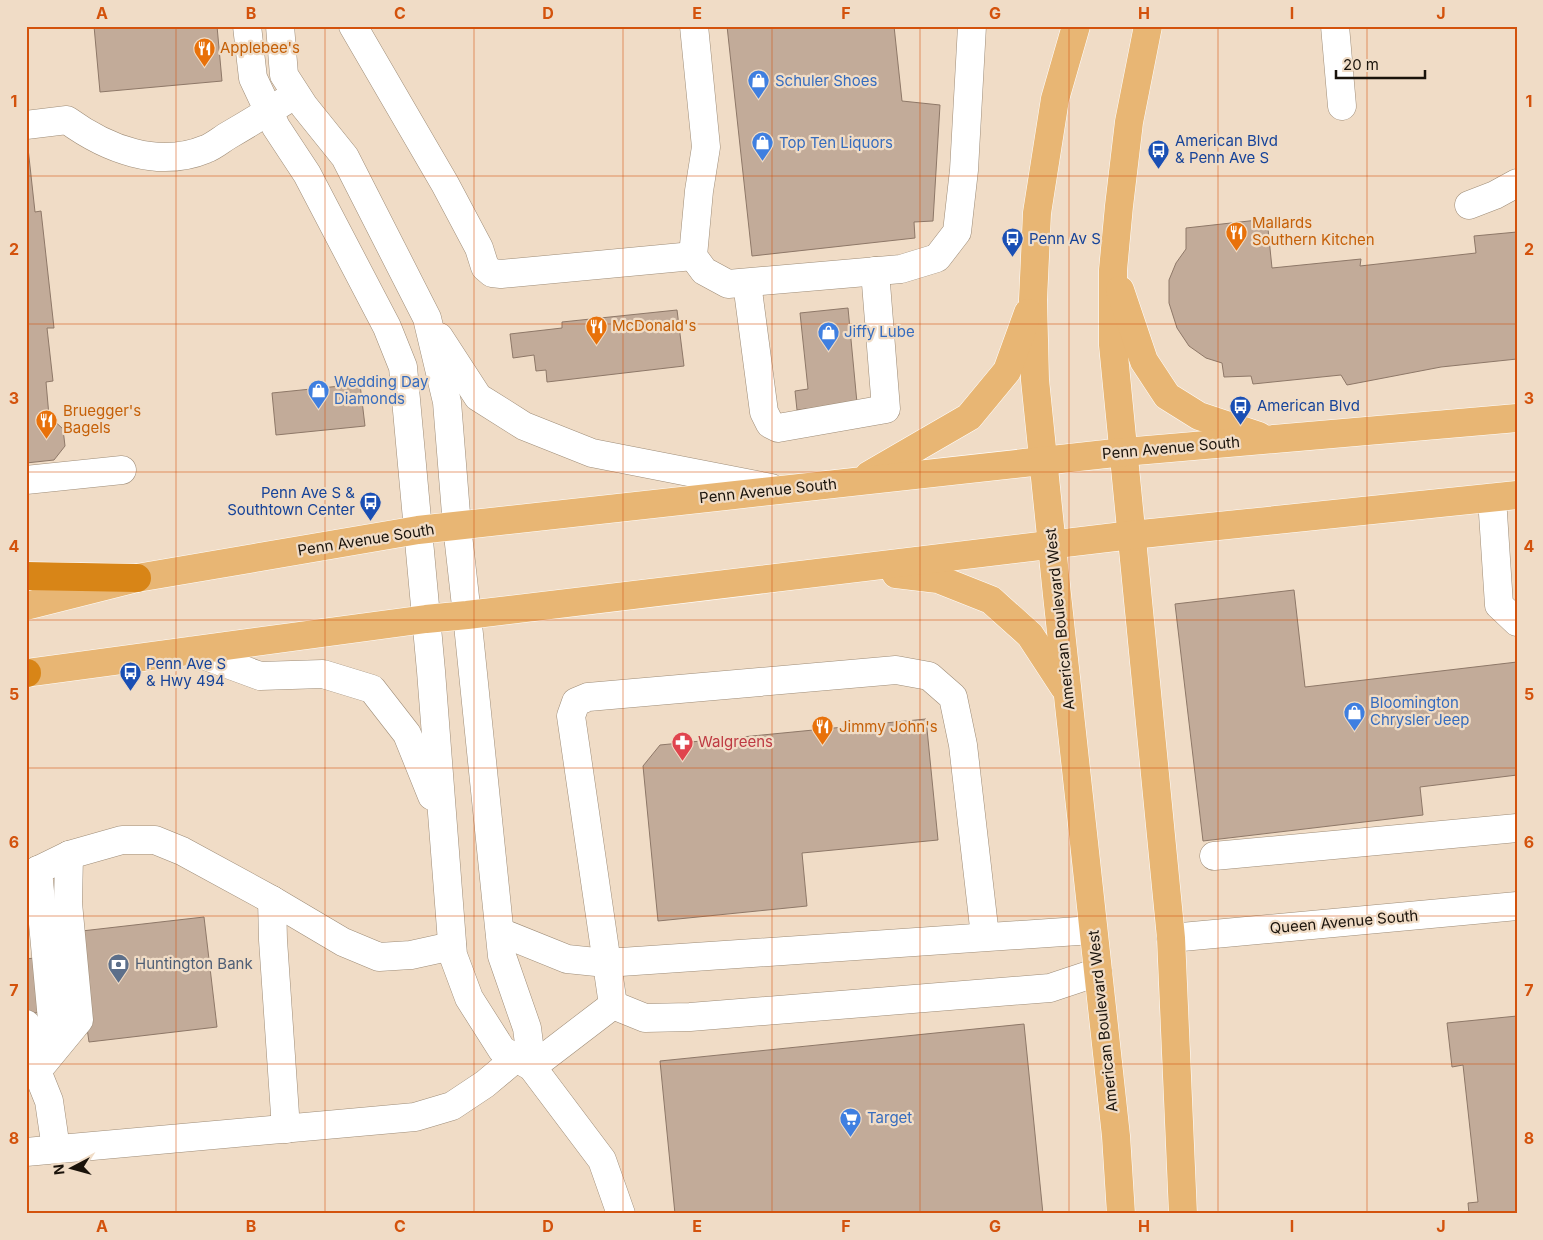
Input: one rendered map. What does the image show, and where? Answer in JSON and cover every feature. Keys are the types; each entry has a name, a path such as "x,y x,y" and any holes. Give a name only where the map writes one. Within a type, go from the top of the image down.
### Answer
{"highway":[{"path":"26,576 137,578"}],"main road":[{"name":"American Boulevard West","path":"1076,26 1055,99 1038,213 1033,300 1035,380 1116,1136 1122,1214"},
{"path":"1148,26 1129,122 1113,270 1113,345 1171,938 1183,1214"},
{"path":"1113,270 1144,361 1167,396 1199,416 1270,439"},
{"path":"859,481 969,417 1007,371 1033,300"},
{"name":"Penn Avenue South","path":"26,606 137,578 418,530 1124,452 1517,418"},
{"path":"26,673 426,619 849,568 1132,535 1504,497"},
{"path":"849,568 938,579 991,600 1030,635 1068,693"}],"street":[{"path":"247,26 253,78 276,127 307,174 387,328 403,367 426,619 453,954 469,998 502,1050 524,1063 602,1160 622,1214"},
{"path":"280,26 284,76 345,157 427,318 478,397 524,426 592,452 778,490"},
{"path":"353,26 450,194 479,248 485,267 492,273 501,274 693,256"},
{"path":"694,26 706,147 693,256 704,271 728,284 901,269 937,258 957,232 964,170 972,26"},
{"path":"1334,26 1342,106"},
{"path":"26,125 67,120 86,133 120,150 142,156 186,155 207,148 296,94"},
{"path":"1469,205 1495,196 1517,183"},
{"path":"747,283 764,412 770,424 778,428 886,409 875,271"},
{"path":"427,318 448,402 457,526 502,956 527,1028 524,1063"},
{"path":"26,480 122,470"},
{"path":"1504,497 1499,605 1517,622"},
{"path":"192,651 260,676 323,674 372,689 407,734 442,820"},
{"path":"613,1004 571,716 576,702 588,697 896,670 929,676 953,698 963,745 985,936"},
{"path":"1214,856 1517,828"},
{"path":"42,872 122,840 155,840 182,851 272,900 343,942 379,957 411,956 452,946"},
{"path":"30,1061 79,1020 68,903 42,872"},
{"path":"30,1061 40,1021 42,872"},
{"path":"272,900 272,940 286,1129"},
{"name":"Queen Avenue South","path":"1171,938 1517,906"},
{"path":"500,932 566,958 606,963 1093,930"},
{"path":"613,1004 645,1018 690,1017 1050,988 1098,972"},
{"path":"26,1152 415,1118 452,1106 485,1084 524,1063 613,1004"},
{"path":"26,1024 30,1061 49,1100 56,1149"}],"building":[{"path":"94,26 217,26 222,81 100,92"},
{"path":"727,26 894,26 902,101 940,105 933,221 914,222 915,238 752,256"},
{"path":"26,148 28,148 35,212 41,211 54,328 47,328 53,381 46,382 49,416 63,429 65,446 54,460 26,463"},
{"path":"1267,219 1272,268 1361,259 1360,266 1476,253 1474,236 1517,232 1517,359 1441,367 1347,385 1341,375 1253,384 1251,376 1224,377 1222,363 1206,358 1189,346 1177,328 1169,303 1169,280 1176,263 1186,249 1186,228"},
{"name":"Jiffy Lube","path":"848,308 857,403 797,410 795,391 808,389 800,313"},
{"name":"McDonald's","path":"677,310 684,366 547,382 546,370 536,371 534,355 513,358 510,334 562,328 562,322"},
{"name":"Wedding Day Diamonds","path":"360,384 365,426 276,435 272,393"},
{"name":"Bloomington Chrysler Jeep","path":"1294,590 1305,687 1517,662 1517,775 1420,787 1423,815 1203,841 1175,604"},
{"path":"926,719 938,840 802,853 807,906 658,921 643,766 660,745"},
{"name":"Huntington Bank","path":"204,917 217,1027 89,1042 84,1007 26,1014 26,959 75,953 73,932"},
{"path":"1517,1016 1517,1214 1469,1214 1468,1203 1478,1202 1463,1065 1452,1067 1447,1023"},
{"name":"Target","path":"1024,1024 1043,1214 675,1214 660,1061"}],"place":[{"name":"Applebee's","path":"204,67"},
{"name":"Schuler Shoes","path":"759,100"},
{"name":"Top Ten Liquors","path":"763,162"},
{"name":"American Blvd & Penn Ave S","path":"1159,169"},
{"name":"Mallards Southern Kitchen","path":"1236,251"},
{"name":"Penn Av S","path":"1013,258"},
{"name":"McDonald's","path":"596,345"},
{"name":"Jiffy Lube","path":"828,351"},
{"name":"Wedding Day Diamonds","path":"318,410"},
{"name":"American Blvd","path":"1241,425"},
{"name":"Bruegger's Bagels","path":"47,439"},
{"name":"Penn Ave S & Southtown Center","path":"371,521"},
{"name":"Penn Ave S & Hwy 494","path":"130,692"},
{"name":"Bloomington Chrysler Jeep","path":"1354,731"},
{"name":"Jimmy John's","path":"823,746"},
{"name":"Walgreens","path":"682,761"},
{"name":"Huntington Bank","path":"119,983"},
{"name":"Target","path":"851,1137"}]}
